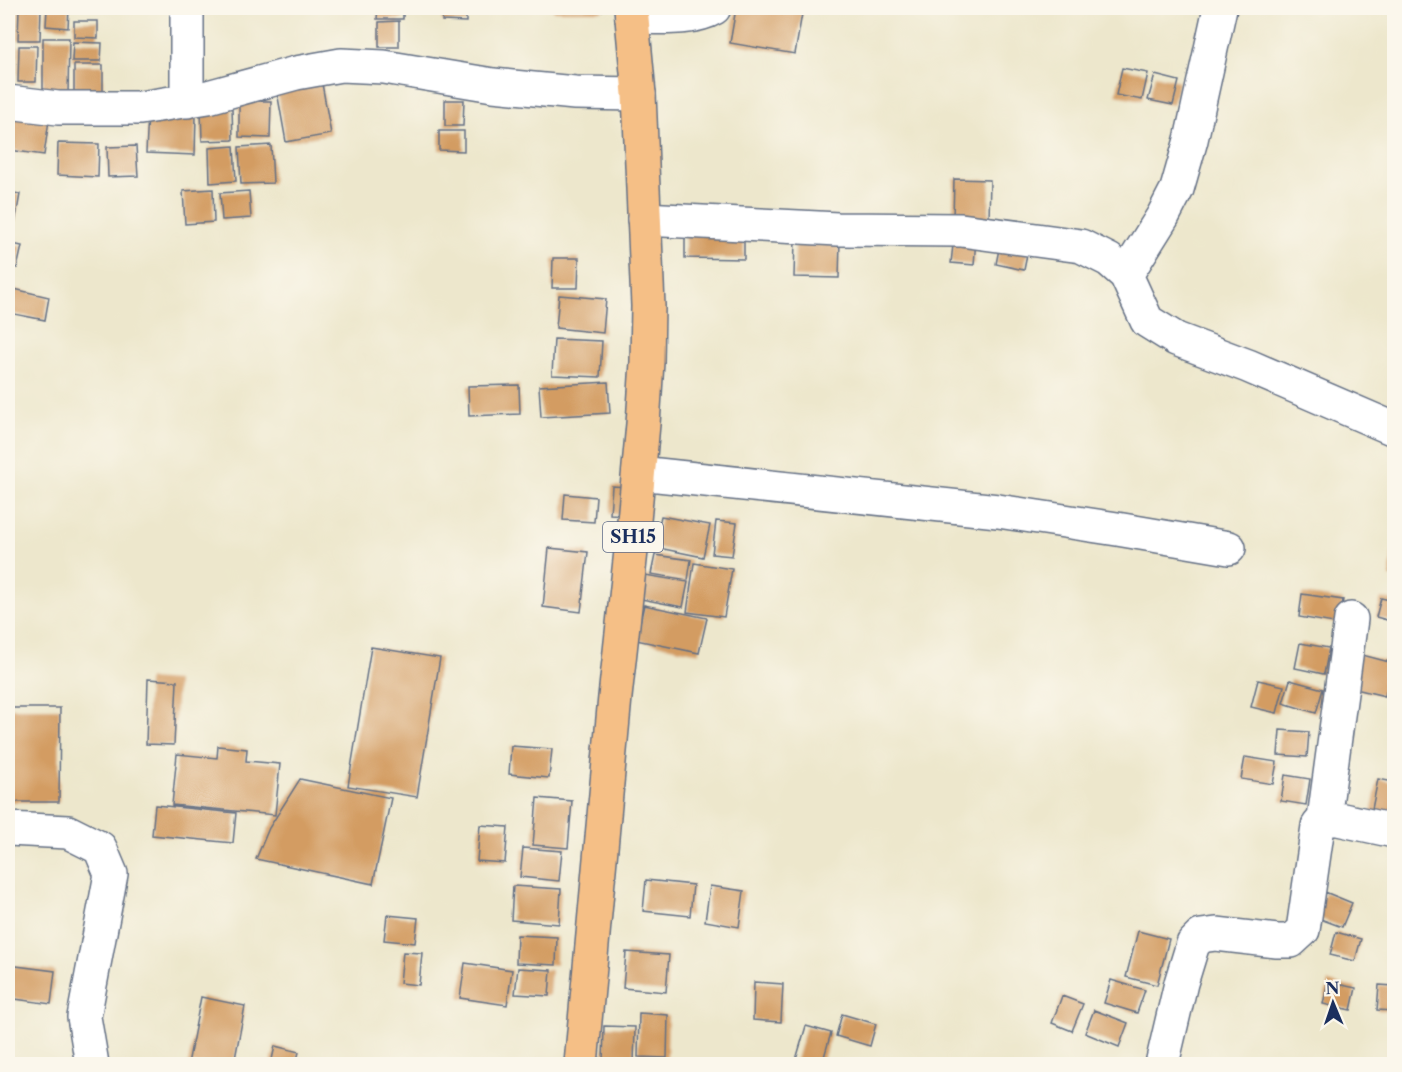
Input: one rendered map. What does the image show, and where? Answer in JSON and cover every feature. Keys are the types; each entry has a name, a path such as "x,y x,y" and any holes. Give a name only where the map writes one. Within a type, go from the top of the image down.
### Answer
{"main road":[{"name":"SH15","path":"581,1065 643,424 648,306 639,94 631,12"}],"street":[{"path":"187,8 187,101"},
{"path":"631,12 680,17 706,12 714,8"},
{"path":"1126,275 1177,189 1191,140 1220,8"},
{"path":"8,102 58,108 140,108 208,97 296,73 341,65 384,66 505,87 575,93 639,94"},
{"path":"644,219 838,229 961,231 1081,246 1109,260 1126,275 1147,321 1176,339 1248,366 1395,429"},
{"path":"639,473 998,511 1229,548"},
{"path":"1162,1065 1181,983 1193,944 1201,936 1216,934 1277,941 1291,940 1303,930 1318,826 1324,819 1351,619"},
{"path":"1324,819 1338,819 1395,831"},
{"path":"8,829 69,832 100,848 111,874 84,1017 92,1065"}],"building":[{"path":"19,8 41,8 40,40 18,40"},
{"path":"47,8 69,8 68,28 46,26"},
{"path":"378,8 403,8 403,19 377,19"},
{"path":"443,8 466,8 466,22 442,21"},
{"path":"553,8 602,8 602,11 553,11"},
{"path":"736,8 803,8 795,54 730,43"},
{"path":"74,21 98,21 98,38 74,37"},
{"path":"399,21 399,47 379,47 379,22"},
{"path":"43,38 69,38 68,95 43,95"},
{"path":"73,42 102,43 101,61 72,61"},
{"path":"19,46 37,46 36,82 18,82"},
{"path":"74,65 103,65 103,92 74,93"},
{"path":"1122,68 1148,73 1142,100 1116,95"},
{"path":"1155,75 1179,81 1173,105 1148,100"},
{"path":"321,78 331,134 286,142 276,86"},
{"path":"445,100 464,100 463,126 445,126"},
{"path":"239,101 271,101 270,138 239,137"},
{"path":"15,108 50,113 44,155 9,150"},
{"path":"232,108 233,140 202,141 201,109"},
{"path":"148,113 196,115 195,155 146,153"},
{"path":"439,131 464,131 464,151 439,150"},
{"path":"58,143 99,144 98,177 57,175"},
{"path":"271,145 273,183 241,184 239,147"},
{"path":"136,146 138,176 108,177 107,147"},
{"path":"234,146 236,181 210,183 209,148"},
{"path":"954,179 990,180 989,220 953,219"},
{"path":"213,189 214,222 185,224 183,191"},
{"path":"249,191 251,218 222,220 220,193"},
{"path":"8,192 20,194 15,223 8,222"},
{"path":"685,231 744,231 744,259 685,258"},
{"path":"954,236 976,238 974,265 951,263"},
{"path":"795,239 840,240 839,278 794,277"},
{"path":"1001,239 1029,245 1024,270 996,264"},
{"path":"8,243 22,246 17,268 8,266"},
{"path":"553,258 579,258 578,288 552,288"},
{"path":"14,289 49,297 45,320 9,313"},
{"path":"559,295 606,299 603,333 556,328"},
{"path":"554,339 602,341 600,377 552,375"},
{"path":"608,382 610,413 541,417 539,386"},
{"path":"519,385 520,414 469,416 468,386"},
{"path":"612,486 627,487 625,515 610,514"},
{"path":"565,494 596,497 594,522 563,520"},
{"path":"661,516 710,525 703,557 654,547"},
{"path":"716,521 737,523 732,556 712,554"},
{"path":"549,548 588,552 581,612 543,607"},
{"path":"1392,551 1394,552 1394,577 1390,577"},
{"path":"655,555 691,560 688,580 651,574"},
{"path":"694,563 732,569 724,617 687,612"},
{"path":"645,575 688,582 683,607 641,599"},
{"path":"1302,594 1343,600 1339,624 1299,617"},
{"path":"1381,598 1394,601 1394,622 1376,617"},
{"path":"644,605 707,618 699,653 636,640"},
{"path":"1300,643 1329,648 1324,674 1295,668"},
{"path":"371,647 440,658 417,797 348,786"},
{"path":"1351,652 1393,663 1385,696 1343,686"},
{"path":"148,679 177,681 174,745 146,744"},
{"path":"1258,680 1284,686 1277,713 1251,707"},
{"path":"1290,680 1323,689 1316,713 1283,703"},
{"path":"8,708 60,708 59,802 8,802"},
{"path":"1280,730 1309,732 1307,757 1278,755"},
{"path":"218,746 247,749 246,761 280,764 275,815 172,805 177,754 217,758"},
{"path":"511,746 552,749 549,778 509,774"},
{"path":"1245,757 1277,762 1273,784 1241,779"},
{"path":"1285,775 1310,779 1306,805 1281,801"},
{"path":"300,779 391,798 373,884 256,859 269,828"},
{"path":"1378,779 1394,782 1394,818 1371,814"},
{"path":"537,798 572,801 568,848 533,845"},
{"path":"155,805 236,813 233,843 152,835"},
{"path":"480,825 508,827 505,863 477,861"},
{"path":"523,848 562,851 559,881 520,877"},
{"path":"646,880 693,885 690,916 643,911"},
{"path":"513,886 561,889 559,924 511,920"},
{"path":"710,886 744,891 739,927 705,921"},
{"path":"1325,892 1352,903 1342,927 1315,917"},
{"path":"387,915 418,918 415,943 384,940"},
{"path":"1138,931 1169,939 1157,985 1126,977"},
{"path":"1336,932 1361,939 1355,961 1330,955"},
{"path":"517,935 557,937 556,965 516,963"},
{"path":"403,952 422,953 419,985 400,983"},
{"path":"626,952 669,955 666,992 623,988"},
{"path":"465,963 512,970 507,1005 460,998"},
{"path":"8,965 55,971 51,1004 8,998"},
{"path":"518,968 551,970 549,996 515,994"},
{"path":"1111,980 1145,990 1137,1013 1104,1003"},
{"path":"754,982 783,984 781,1022 753,1020"},
{"path":"1328,982 1356,988 1351,1010 1323,1004"},
{"path":"1379,985 1394,986 1394,1011 1377,1010"},
{"path":"1062,996 1083,1004 1072,1031 1052,1023"},
{"path":"201,997 245,1006 234,1064 188,1064"},
{"path":"1094,1010 1128,1023 1119,1047 1085,1033"},
{"path":"639,1013 668,1015 667,1058 638,1057"},
{"path":"842,1014 876,1024 870,1046 836,1036"},
{"path":"604,1026 635,1027 634,1064 603,1063"},
{"path":"806,1026 831,1033 822,1064 795,1063"},
{"path":"275,1046 299,1052 296,1064 271,1064"}]}
